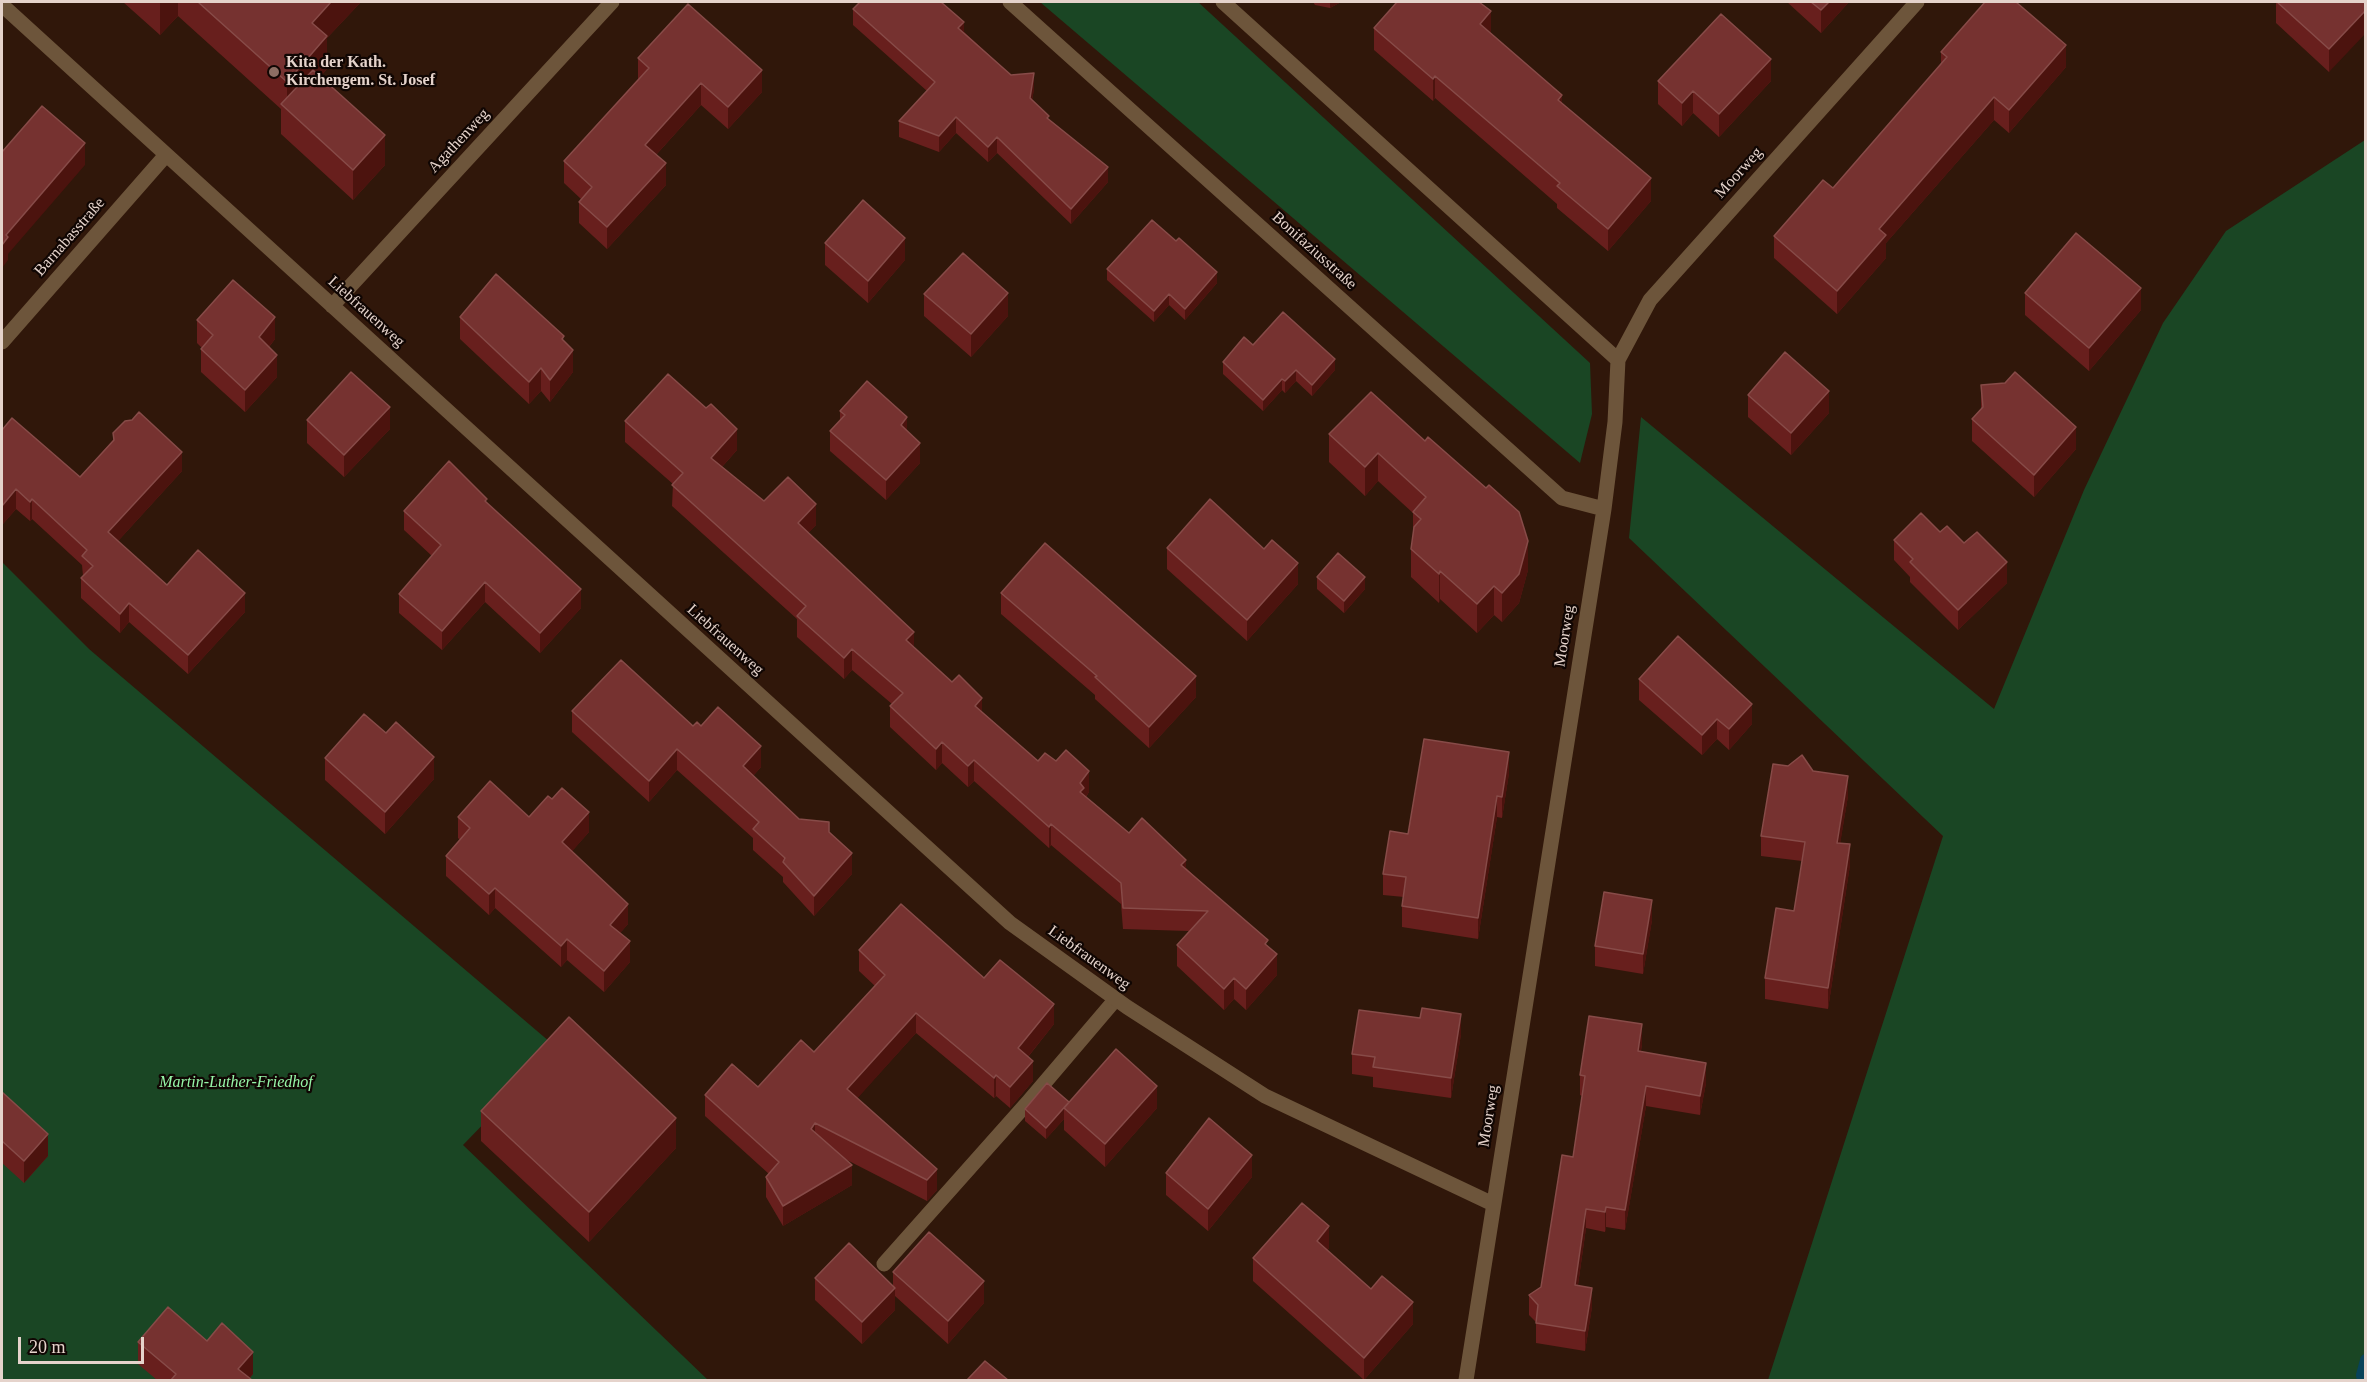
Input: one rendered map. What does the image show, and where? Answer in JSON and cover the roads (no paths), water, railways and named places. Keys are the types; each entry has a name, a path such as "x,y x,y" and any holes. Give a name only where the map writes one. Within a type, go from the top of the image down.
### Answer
{"street":[{"name":"Agathenweg","path":"332,306 612,2"},
{"name":"Bonifaziusstraße","path":"1010,2 1562,498 1604,509"},
{"path":"1223,2 1618,360"},
{"name":"Moorweg","path":"1466,1380 1604,509 1615,422 1618,360 1650,300 1917,2"},
{"name":"Liebfrauenweg","path":"8,6 166,155 1010,923 1115,999 1265,1096 1493,1204"},
{"name":"Barnabasstraße","path":"2,342 166,155"},
{"path":"884,1264 1029,1101 1115,999"}],"waterway":[{"path":"2363,1380 2366,1360"}],"place":[{"name":"Kita der Kath. Kirchengem. St. Josef","path":"274,72"}],"park label":[{"name":"Martin-Luther-Friedhof","path":"236,1083"}]}
